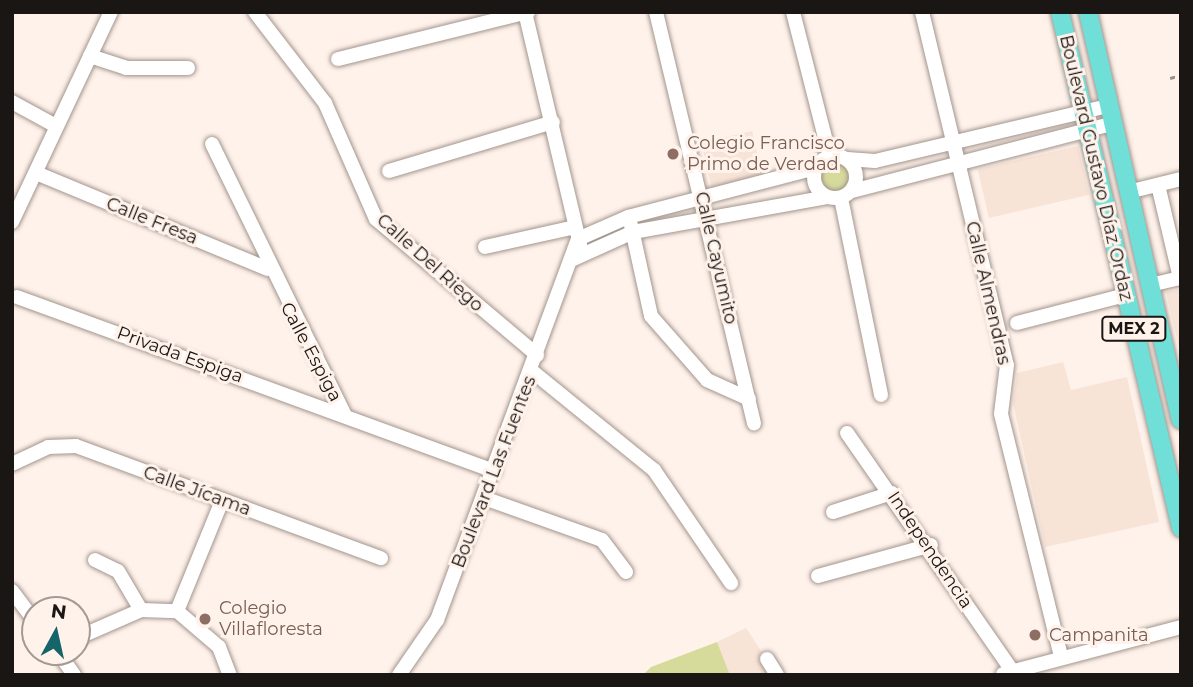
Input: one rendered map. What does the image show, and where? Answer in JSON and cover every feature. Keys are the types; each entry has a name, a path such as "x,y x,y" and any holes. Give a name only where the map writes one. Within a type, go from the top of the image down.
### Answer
{"main road":[{"name":"Boulevard Gustavo Díaz Ordaz","path":"1060,12 1081,112 1181,528"},
{"name":"Boulevard Gustavo Díaz Ordaz","path":"1088,12 1107,106 1181,420"}],"street":[{"path":"12,222 111,12"},
{"name":"Calle Del Riego","path":"255,12 325,103 376,219 537,355"},
{"path":"338,59 526,12 553,122 577,245"},
{"name":"Calle Cayumito","path":"656,12 754,423"},
{"path":"793,12 830,157"},
{"name":"Calle Almendras","path":"922,12 1007,365 1001,414 1060,656"},
{"path":"90,56 126,68 188,68"},
{"path":"12,102 56,126"},
{"path":"577,245 628,217 703,201 816,168 830,157 876,161 1107,106"},
{"path":"389,170 553,122"},
{"path":"485,247 577,245 707,217 840,195 957,159 1112,124"},
{"name":"Calle Espiga","path":"212,144 268,269 344,413 494,471"},
{"path":"847,159 856,170 840,195 881,395"},
{"path":"816,168 817,188 840,195"},
{"name":"Calle Fresa","path":"36,173 268,269"},
{"path":"1128,192 1181,179"},
{"path":"1150,285 1180,278 1158,185"},
{"path":"628,217 651,316 707,380 749,400"},
{"name":"Boulevard Las Fuentes","path":"399,675 437,620 577,245"},
{"path":"1017,323 1125,295"},
{"name":"Privada Espiga","path":"17,297 344,413"},
{"path":"532,370 654,470 731,583"},
{"name":"Independencia","path":"847,433 931,545 1009,673"},
{"name":"Calle Jícama","path":"12,464 48,447 76,446 382,558"},
{"path":"833,512 892,493"},
{"path":"484,498 602,540 626,572"},
{"path":"177,611 222,501"},
{"path":"818,576 931,545"},
{"path":"95,560 118,571 141,610"},
{"path":"91,628 141,610 177,611 219,647 230,675"},
{"path":"1009,673 1060,656 1181,627"},
{"path":"767,659 777,675"}],"path":[{"path":"1170,78 1181,75"}],"shaded area":[{"path":"752,131 762,176 712,188 701,143"},
{"path":"1078,146 1089,195 989,218 978,169"},
{"path":"1181,289 1181,356 1166,292"},
{"path":"1063,362 1071,390 1127,377 1159,522 1045,547 1013,403 1017,373"},
{"path":"746,628 777,675 730,675 717,642"}],"green space":[{"path":"835,161 847,165 851,177 847,189 835,193 823,189 819,177 823,165"},
{"path":"717,642 730,675 643,675 651,667"}],"place":[{"name":"Colegio Francisco Primo de Verdad","path":"673,154"},
{"name":"Colegio Villafloresta","path":"205,619"},
{"name":"Campanita","path":"1035,635"}]}
